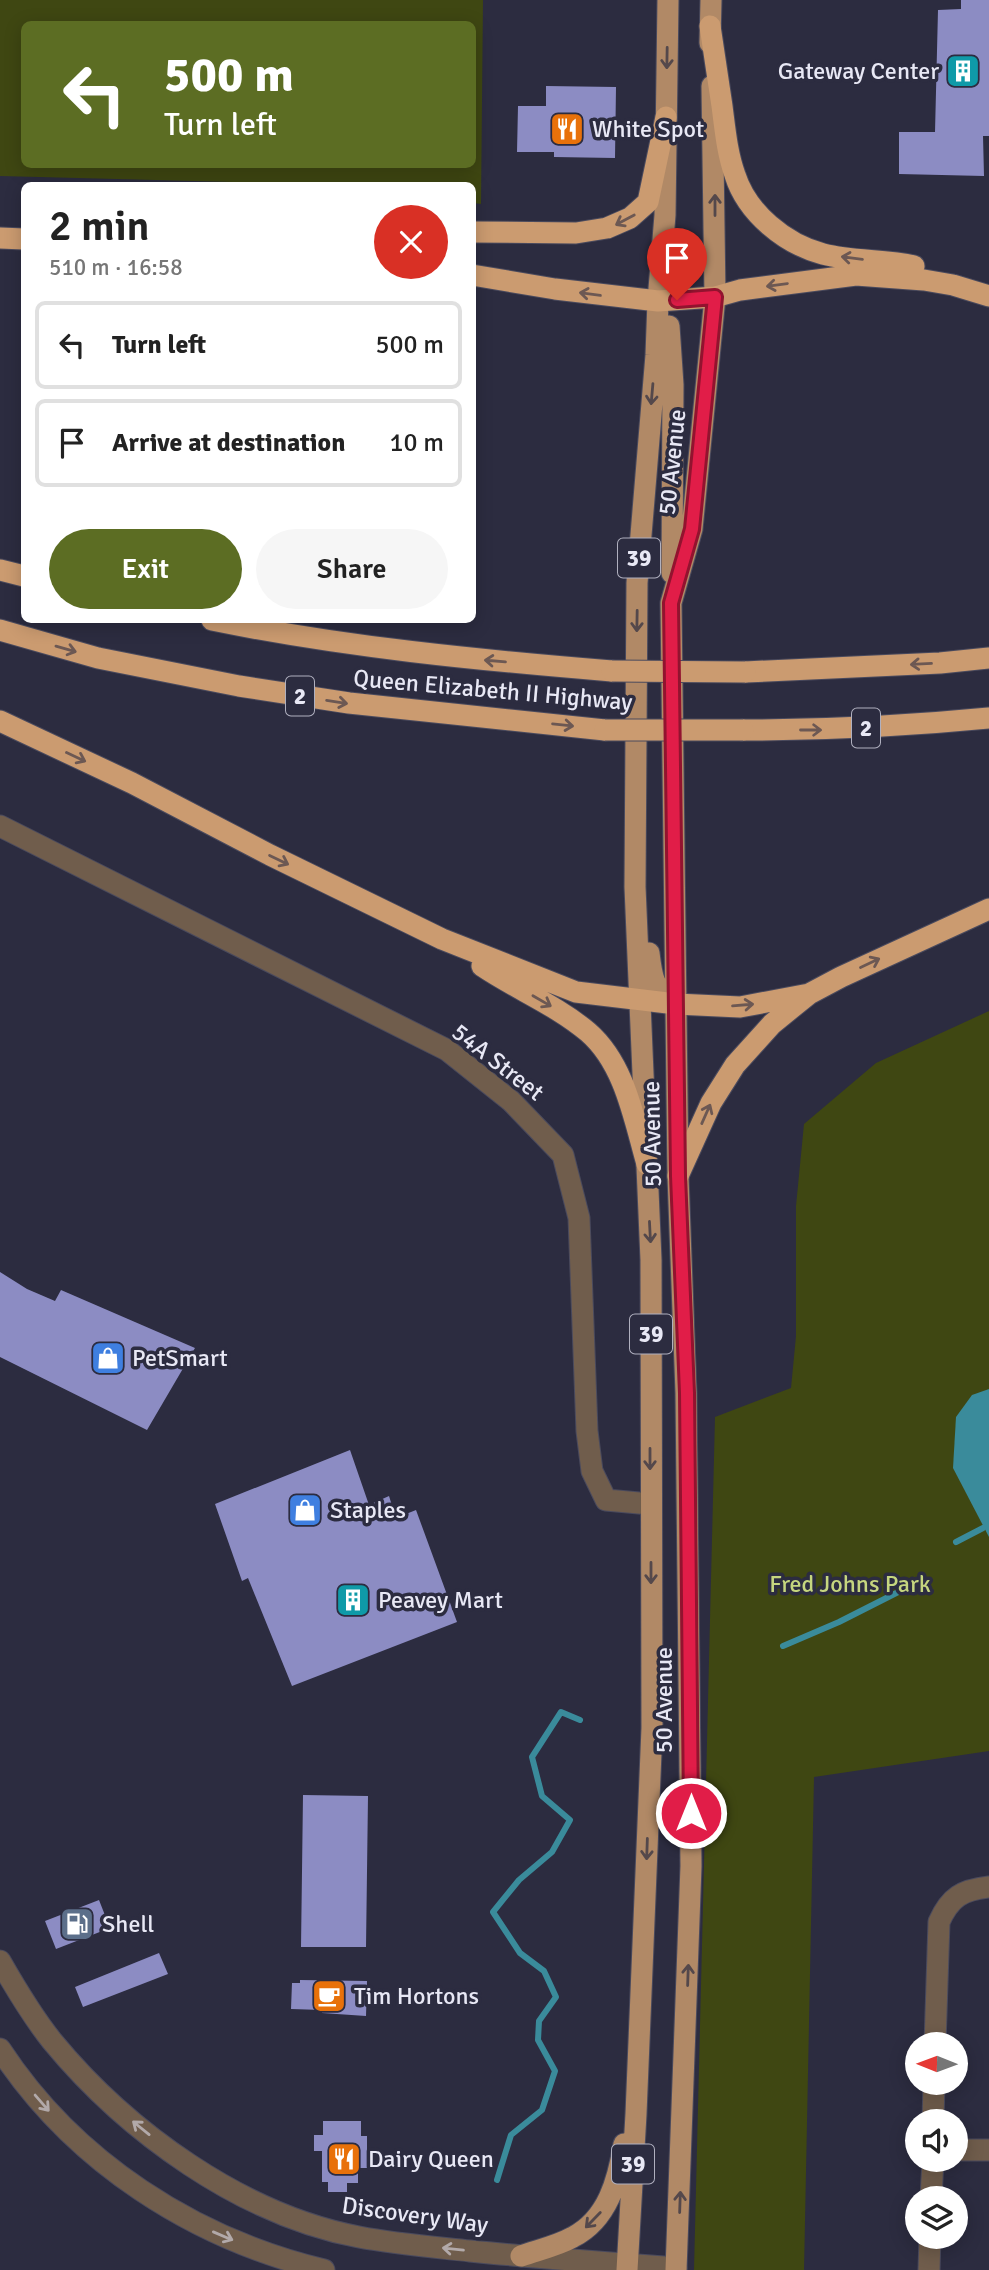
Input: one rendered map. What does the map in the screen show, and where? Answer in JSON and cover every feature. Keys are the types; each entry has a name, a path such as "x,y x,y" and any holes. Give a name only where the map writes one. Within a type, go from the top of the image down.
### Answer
{"highway":[{"path":"710,26 735,176 744,195 770,227 792,242 823,254 900,263 942,273 989,294"},
{"path":"476,232 576,233 607,228 630,218 649,202 666,117"},
{"path":"0,224 21,225"},
{"path":"0,238 21,239"},
{"path":"476,276 555,289 657,301 715,297 740,290 856,275 924,280 989,294"},
{"path":"0,570 21,575"},
{"name":"Queen Elizabeth II Highway","path":"229,623 368,648 612,671 746,672 940,663 989,658"},
{"name":"Queen Elizabeth II Highway","path":"0,630 99,658 239,686 349,704 605,730 824,730 989,718"},
{"path":"0,721 132,783 270,855 442,939 576,992 676,1004 740,1007 809,994"},
{"path":"678,1176 711,1103 734,1065 772,1024 809,994 841,977 989,909"},
{"path":"442,939 569,1018 590,1034 606,1055 628,1097 647,1164"}],"main road":[{"name":"50 Avenue","path":"627,2267 652,1728 651,1260 635,887 637,583 665,215 668,0"},
{"name":"50 Avenue","path":"676,2269 691,1866 687,1393 678,1176 671,603 692,529 715,297 711,0"},
{"path":"657,301 669,327 673,384 671,603"},
{"path":"635,815 651,978 663,995 676,1004"},
{"path":"521,2256 572,2238 591,2225 604,2209 615,2183 624,2148 638,2063"}],"street":[{"name":"54A Street","path":"0,826 447,1050 520,1110 563,1155 579,1218 587,1431 592,1471 606,1500 650,1504"},
{"path":"935,2032 939,1922 954,1898 972,1889 989,1887"},
{"name":"Discovery Way","path":"0,1961 25,2004 51,2040 88,2080 146,2132 195,2168 291,2217 359,2237 627,2267 676,2269"},
{"path":"0,2049 12,2068 55,2118 99,2158 159,2203 220,2236 291,2262 324,2270"},
{"path":"968,2150 989,2150"},
{"path":"929,2270 930,2249"}],"green space":[{"path":"0,0 483,0 481,204 476,203 476,182 233,182 0,176"},
{"name":"Fred Johns Park","path":"989,1011 989,1751 814,1777 804,2270 694,2270 715,1417 791,1388 796,1336 796,1206 804,1124 876,1063"}],"water":[{"path":"989,1389 989,1537 953,1468 956,1417 972,1395"}],"building":[{"name":"Gateway Center","path":"961,0 989,0 989,136 983,136 984,176 899,174 899,132 935,132 938,10 961,9"},
{"name":"White Spot","path":"546,86 616,87 615,158 554,157 554,152 517,152 518,106 546,106"},
{"name":"PetSmart","path":"0,1272 27,1289 55,1301 61,1290 195,1348 147,1430 0,1357"},
{"name":"Peavey Mart","path":"350,1450 369,1505 389,1496 396,1518 416,1510 457,1622 292,1686 248,1578 242,1581 215,1504"},
{"path":"303,1795 368,1796 366,1947 301,1947"},
{"name":"Shell","path":"99,1900 110,1928 56,1949 45,1921"},
{"path":"159,1953 168,1974 83,2007 75,1987"},
{"name":"Tim Hortons","path":"300,1980 367,1981 366,2016 291,2009 292,1983 300,1983"},
{"name":"Dairy Queen","path":"323,2121 361,2121 361,2136 367,2136 367,2168 358,2168 358,2183 347,2183 347,2192 328,2192 328,2182 322,2182 322,2151 314,2151 314,2135 323,2135"}],"waterway":[{"path":"956,1542 983,1528"},
{"path":"783,1646 839,1622 916,1583"},
{"path":"497,2180 511,2135 542,2110 555,2071 538,2040 539,2021 556,1997 544,1971 520,1953 493,1912 519,1880 552,1852 570,1820 542,1796 532,1757 561,1712 580,1720"}],"place":[{"name":"Gateway Center","path":"963,71"},
{"name":"White Spot","path":"567,129"},
{"name":"PetSmart","path":"108,1358"},
{"name":"Staples","path":"305,1510"},
{"name":"Peavey Mart","path":"353,1600"},
{"name":"Shell","path":"77,1924"},
{"name":"Tim Hortons","path":"329,1996"},
{"name":"Dairy Queen","path":"344,2159"}],"route":[{"path":"677,300 715,297 692,529 671,603 678,1176 687,1393 691,1813"}]}
